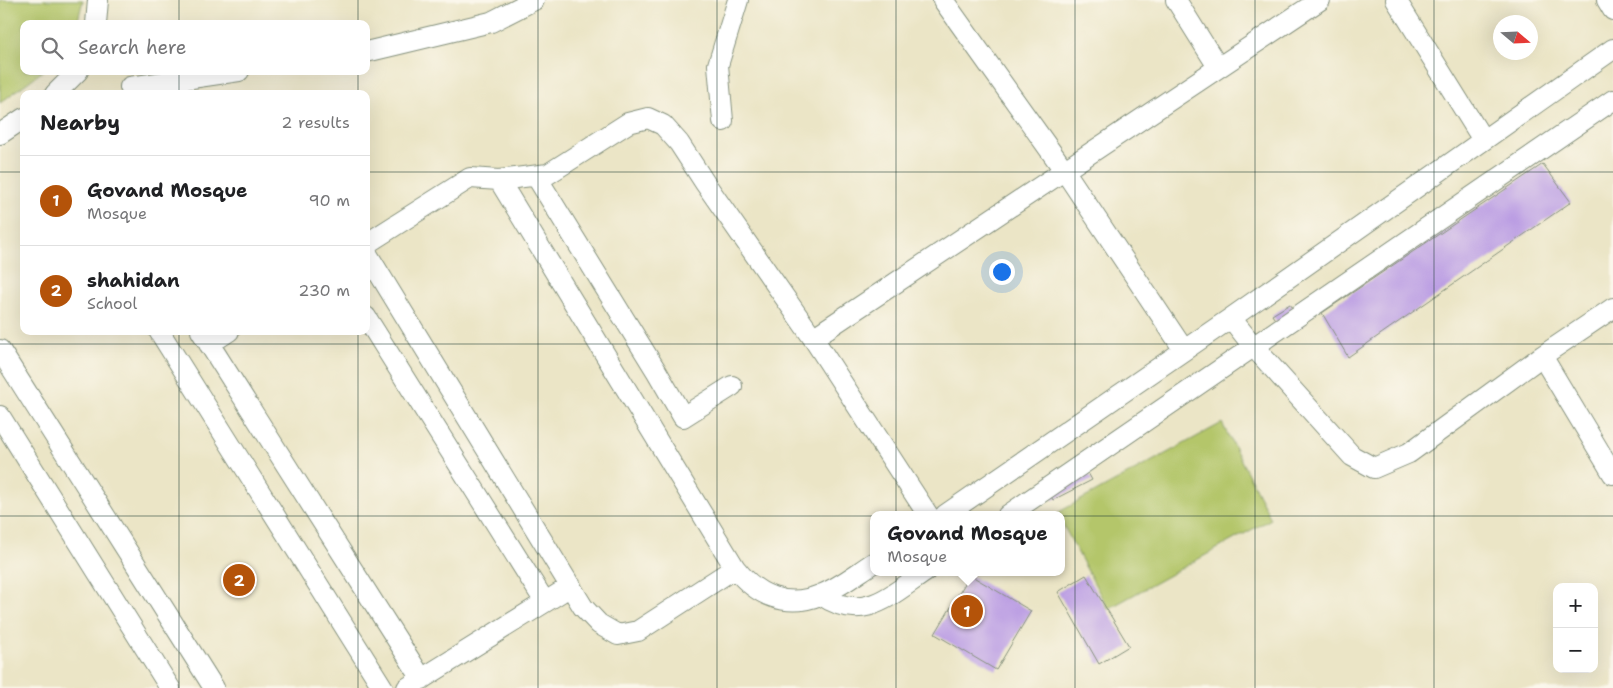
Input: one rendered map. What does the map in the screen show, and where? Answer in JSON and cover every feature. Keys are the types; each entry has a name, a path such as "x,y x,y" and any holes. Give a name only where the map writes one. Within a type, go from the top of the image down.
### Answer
{"street":[{"path":"96,20 98,0"},
{"path":"370,51 491,22 534,0"},
{"path":"723,121 718,64 738,0"},
{"path":"1176,0 1218,68"},
{"path":"813,338 1320,0"},
{"path":"1396,0 1483,140"},
{"path":"1607,0 1613,10"},
{"path":"950,2 1184,350"},
{"path":"951,511 1231,318 1613,49"},
{"path":"59,90 74,75"},
{"path":"130,87 212,75"},
{"path":"1014,511 1613,100"},
{"path":"370,241 470,178 499,180 548,174 628,123 648,118 663,125 679,143 705,184 813,338 925,511"},
{"path":"0,134 20,121"},
{"path":"536,176 683,416 732,386"},
{"path":"499,180 735,568 745,581 758,591 773,598 789,601 797,600 821,595 870,564"},
{"path":"370,259 584,607 599,624 618,636 638,631 735,568"},
{"path":"1231,318 1253,346 1352,456 1374,468 1409,453 1542,356 1613,308"},
{"path":"370,322 545,602"},
{"path":"162,335 383,688"},
{"path":"205,338 415,683 571,586"},
{"path":"0,350 214,688"},
{"path":"1542,356 1613,474"},
{"path":"0,416 170,688"},
{"path":"821,595 843,607 869,607 881,602 918,576"}],"green space":[{"path":"0,0 83,0 78,20 20,20 20,75 38,75 0,103"},
{"path":"1222,423 1271,519 1108,609 1065,528 1065,511 1061,511"}],"building":[{"path":"1543,164 1571,202 1348,357 1322,313"},
{"path":"1290,304 1304,324 1286,336 1272,315"},
{"path":"1083,464 1092,480 1053,500 1045,486"},
{"path":"1086,575 1129,646 1099,664 1058,592"},
{"path":"969,576 1031,611 996,670 935,634"}],"place":[{"name":"shahidan","path":"239,580"},
{"name":"Govand Mosque","path":"967,611"}]}
